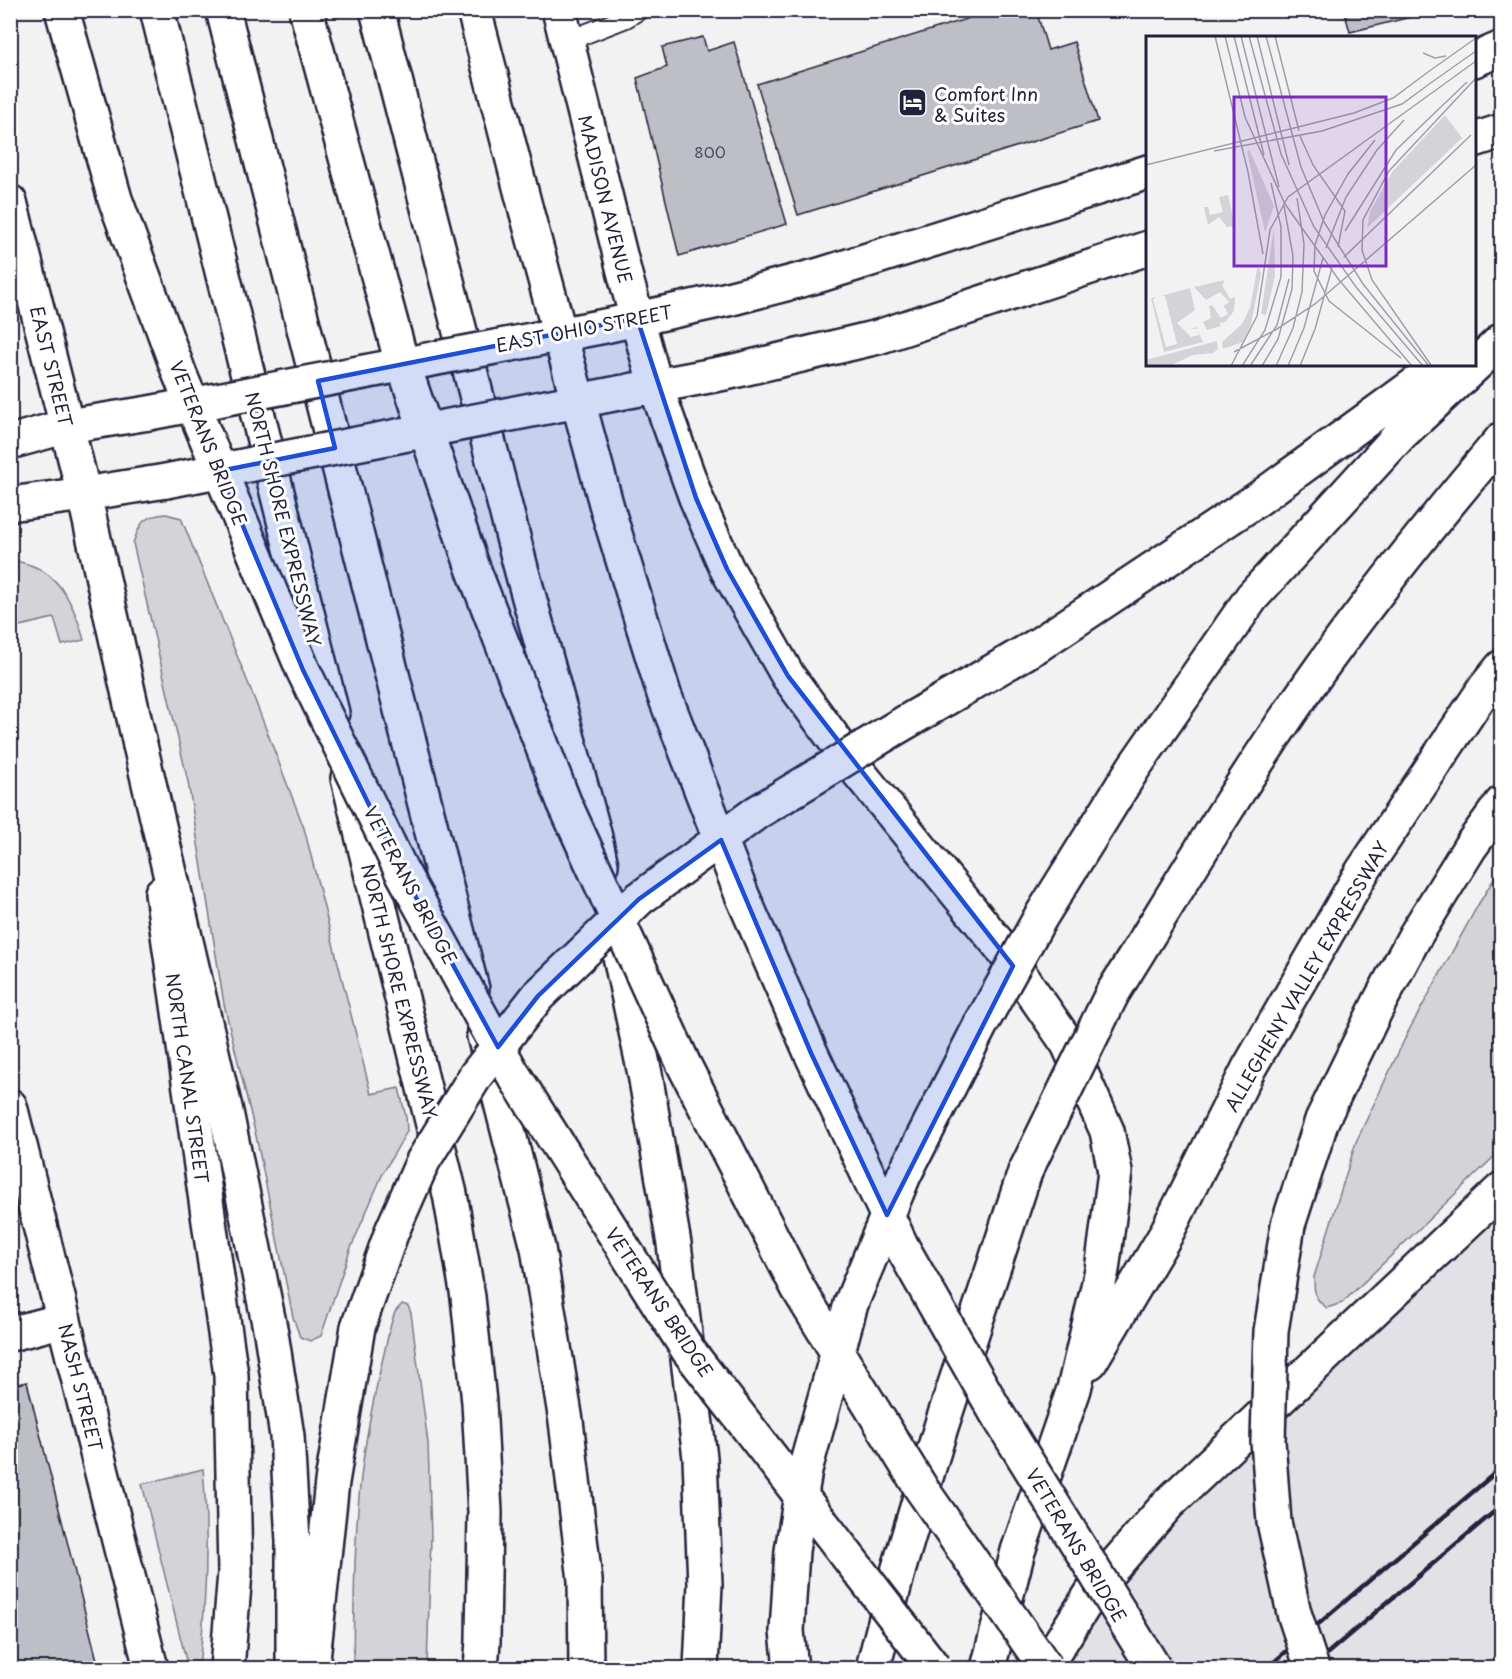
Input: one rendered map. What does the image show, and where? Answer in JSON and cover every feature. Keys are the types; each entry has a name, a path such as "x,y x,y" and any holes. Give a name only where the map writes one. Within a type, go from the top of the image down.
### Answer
{"main road":[{"name":"VETERANS BRIDGE","path":"62,10 115,200 180,375 303,670 401,870 510,1069 688,1350 934,1668"},
{"name":"NORTH SHORE EXPRESSWAY","path":"157,10 297,568 450,1194 468,1297 479,1402 485,1512 481,1668"},
{"path":"223,10 538,1248 566,1421 585,1580 586,1668"},
{"path":"306,10 398,349 473,568 564,801 684,1065 799,1290 921,1488 1045,1668 1095,1588 1168,1504 1502,1189"},
{"path":"377,10 522,572 594,833 645,1074 674,1244 700,1458 705,1584 701,1668"},
{"name":"VETERANS BRIDGE","path":"474,10 547,295 608,511 664,694 742,895 811,1053 902,1247 1002,1422 1154,1668"},
{"name":"MADISON AVENUE","path":"563,26 656,387 696,498 727,569 788,676 856,769 1000,947 1068,1044 1107,1131 1115,1172 1102,1270 1074,1389"},
{"path":"1476,59 1502,48"},
{"path":"1476,139 1502,131"},
{"name":"EAST OHIO STREET","path":"10,442 68,426 605,326 728,299 820,275 1146,173"},
{"name":"EAST STREET","path":"10,202 84,494"},
{"path":"10,504 166,481 730,372 878,337 1146,250"},
{"path":"1476,344 1502,328"},
{"path":"1476,364 1502,340"},
{"path":"312,1668 332,1482 358,1327 392,1231 423,1161 476,1075 538,996 639,899 756,813 1038,645 1258,499 1440,366"},
{"path":"791,1668 787,1631 795,1528 805,1470 851,1304 904,1175 980,1026 1040,918 1134,767 1252,597 1400,435 1474,366"},
{"path":"873,1668 899,1568 941,1427 1024,1172 1112,994 1222,818 1320,669 1427,527 1502,439"},
{"name":"NORTH CANAL STREET","path":"84,494 140,745 231,1375 235,1573 227,1668"},
{"name":"ALLEGHENY VALLEY EXPRESSWAY","path":"1074,1389 1165,1236 1249,1068 1362,872 1485,688 1502,667"},
{"path":"140,745 226,1112 272,1333 287,1436 293,1541 293,1668"},
{"path":"1312,1668 1294,1613 1274,1522 1268,1441 1271,1331 1288,1225 1322,1120 1380,1001 1415,936 1470,848 1502,803"},
{"name":"NASH STREET","path":"10,1106 151,1668"},
{"path":"10,1334 64,1320"},
{"path":"988,1668 1018,1551 1074,1389"},
{"path":"565,1668 566,1421"}],"lane":[{"path":"563,26 626,18 639,10"}],"highlighted area":[{"path":"637,318 696,498 727,569 788,676 1013,966 887,1215 811,1053 721,840 639,899 538,996 498,1047 401,870 303,670 220,471 335,448 318,381"}],"shaded area":[{"path":"166,514 181,518 304,828 371,1094 399,1088 406,1117 407,1131 383,1173 350,1250 321,1336 310,1341 300,1337 293,1317 256,1136 224,1004 188,782 133,543 144,521 152,516"},
{"path":"11,559 43,571 60,587 77,618 84,640 62,645 54,618 11,628"},
{"path":"1501,867 1501,1150 1342,1303 1327,1308 1316,1295 1314,1277 1356,1142 1408,1032"},
{"path":"1501,1189 1501,1668 1044,1668 1095,1588"},
{"path":"402,1304 408,1306 411,1313 428,1443 431,1537 427,1668 353,1668 356,1548 364,1458 391,1324 395,1312"},
{"path":"203,1469 206,1569 203,1619 199,1668 188,1668 142,1484"}],"building":[{"path":"995,10 1036,10 1048,50 1074,42 1098,121 798,215 757,84"},
{"path":"1344,10 1422,10 1423,14 1350,32"},
{"path":"703,37 707,51 734,42 787,224 679,256 637,78 667,67 662,47"},
{"path":"27,1382 99,1668 10,1668 10,1386"}],"railway":[{"path":"1267,1668 1502,1467"},
{"path":"1310,1668 1502,1505"}],"place":[{"name":"Comfort Inn & Suites","path":"913,103"}]}
